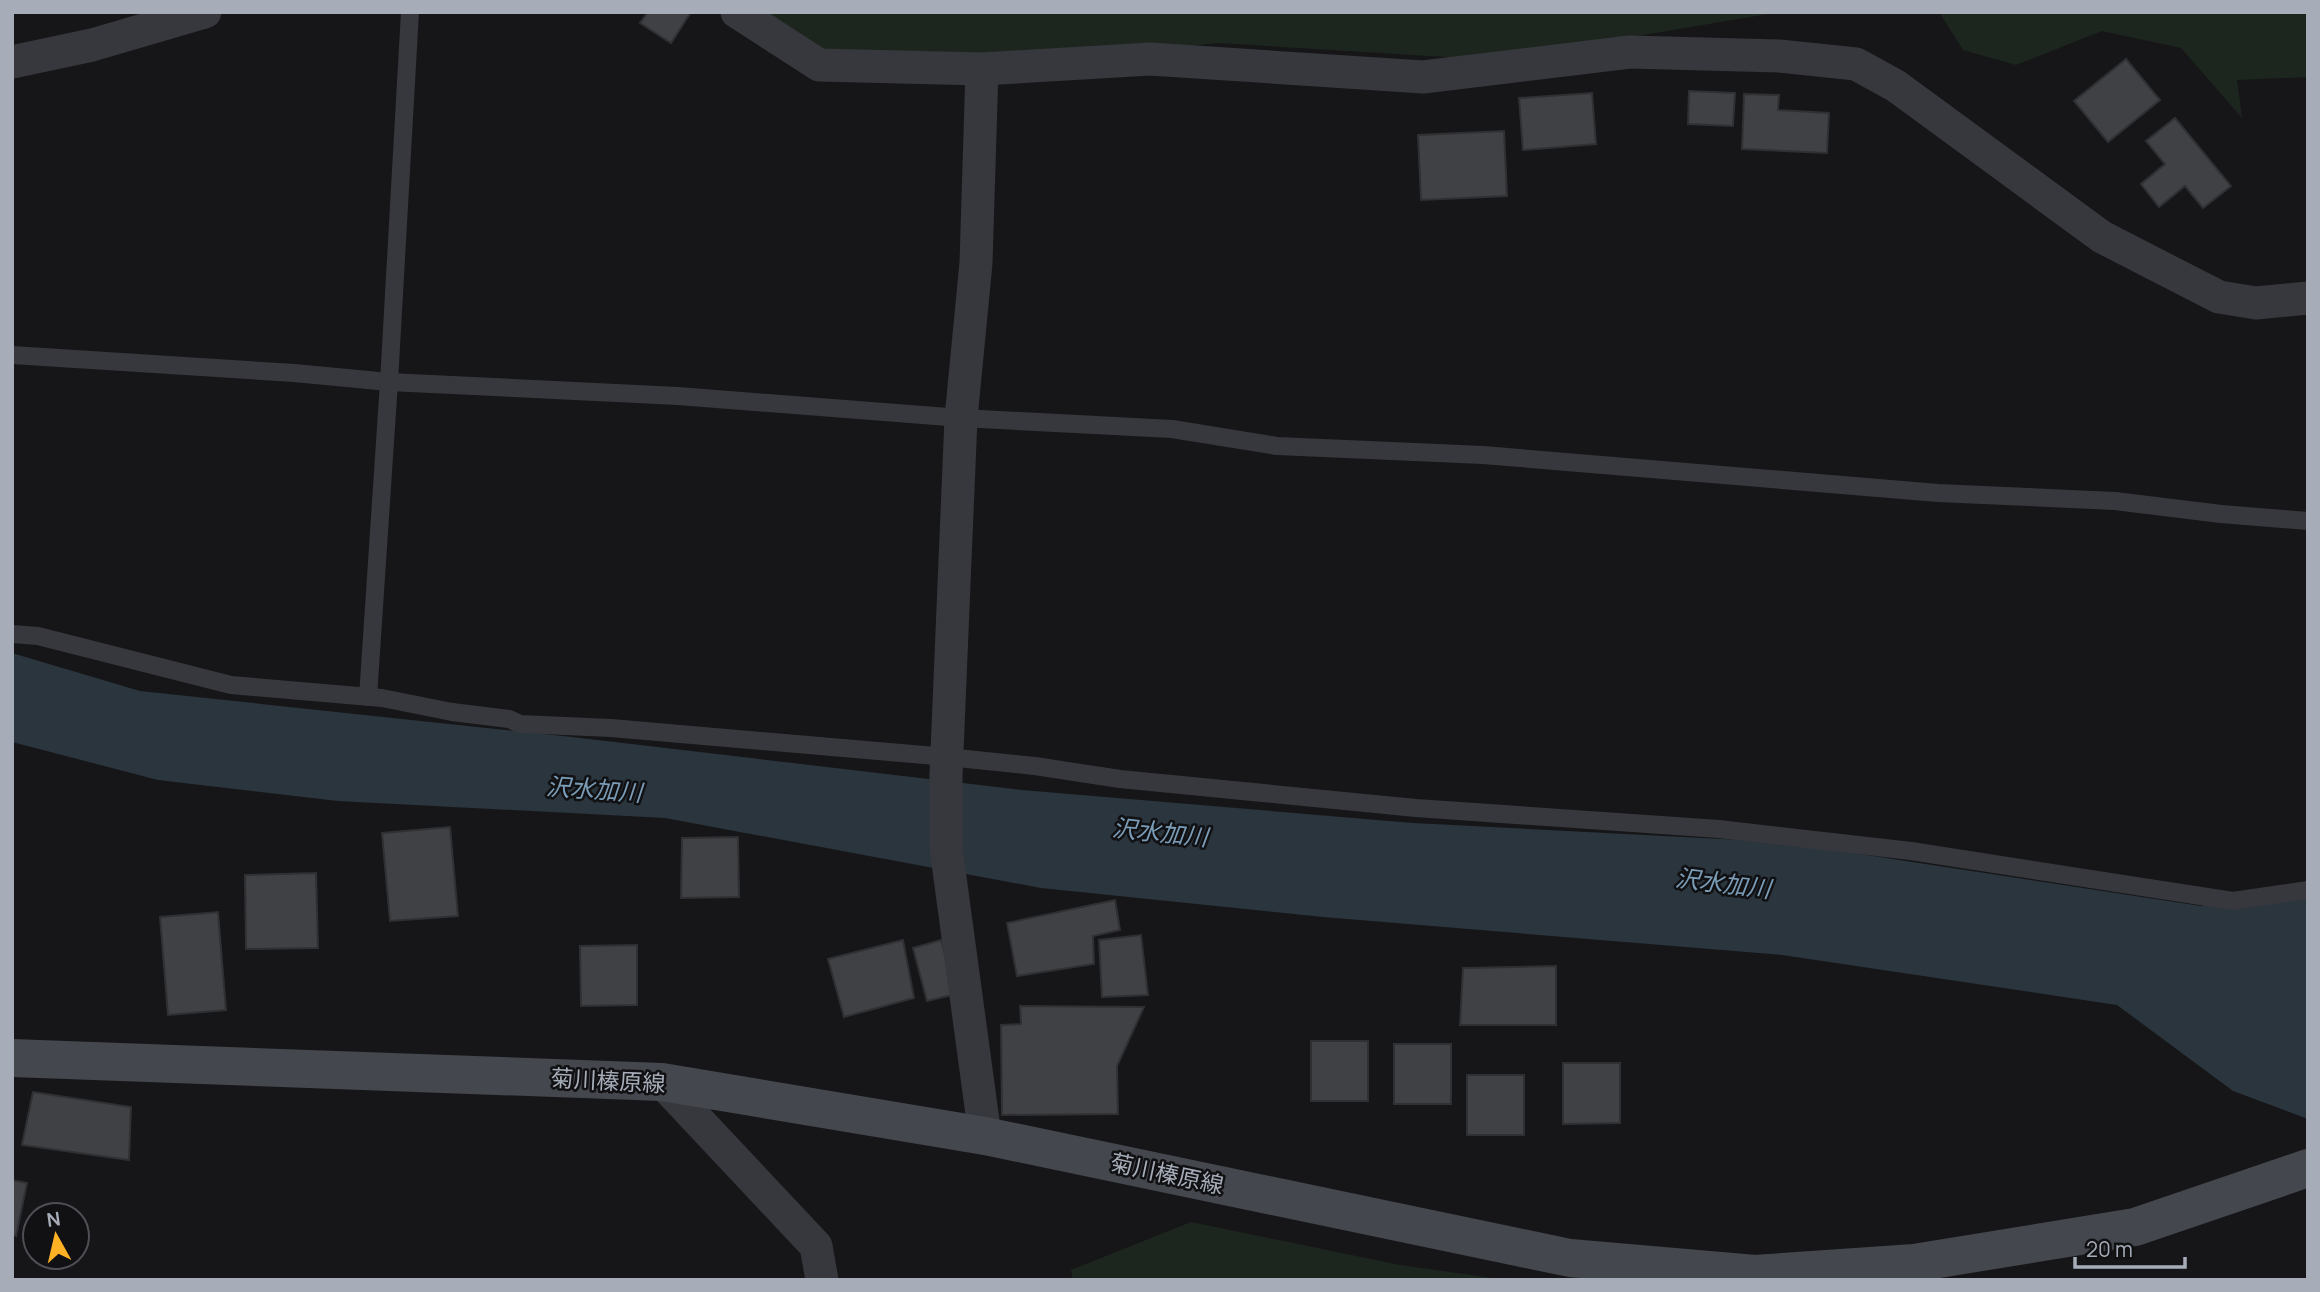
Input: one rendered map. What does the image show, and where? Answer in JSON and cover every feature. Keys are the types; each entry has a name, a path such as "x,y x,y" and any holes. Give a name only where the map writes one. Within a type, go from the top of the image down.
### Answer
{"main road":[{"name":"菊川榛原線","path":"12,1058 662,1082 985,1136 1570,1258 1755,1274 1914,1263 2135,1227 2308,1168"}],"street":[{"path":"12,62 92,45 205,12"},
{"path":"737,12 819,65 982,69 1150,59 1423,77 1630,52 1779,56 1856,64 1896,86 2102,237 2219,297 2256,303 2308,298"},
{"path":"982,69 976,263 961,418 946,849 985,1136"},
{"path":"662,1082 816,1246 822,1280"}],"lane":[{"path":"368,697 410,12"},
{"path":"12,355 294,373 389,382 678,396 961,418 1172,429 1277,446 1483,456 1938,493 2115,501 2308,521"},
{"path":"12,634 38,636 231,685 368,697 509,719 520,724 611,728 947,766 1035,766 1120,779 1416,808 1719,829 1911,851 2233,901 2308,890"}],"shaded area":[{"path":"760,12 1780,12 1495,60 1219,43 1109,54 838,65"},
{"path":"1939,12 2308,12 2308,77 2237,80 2242,118 2181,48 2102,31 2016,65 1963,50"},
{"path":"1191,1222 1400,1265 1507,1280 1073,1280 1071,1270"}],"water":[{"name":"沢水加川","path":"12,653 140,691 572,737 1022,790 1413,823 1781,842 2201,906 2308,883 2308,1119 2233,1091 2117,1005 1782,955 1323,917 1041,888 665,818 338,801 158,780 12,742"}],"building":[{"path":"648,12 691,12 671,43 640,23"},
{"path":"2126,59 2160,100 2108,142 2074,101"},
{"path":"1689,91 1735,93 1733,126 1688,124"},
{"path":"1592,93 1596,144 1523,150 1519,98"},
{"path":"1744,94 1779,95 1778,110 1829,113 1827,153 1742,149"},
{"path":"2175,118 2231,186 2203,208 2185,186 2159,207 2141,184 2165,164 2146,141"},
{"path":"1504,131 1507,196 1421,200 1418,135"},
{"path":"450,827 458,916 390,921 382,833"},
{"path":"738,837 739,897 681,898 682,838"},
{"path":"316,873 318,948 246,949 245,875"},
{"path":"1115,900 1120,930 1093,936 1094,964 1017,976 1007,923"},
{"path":"218,912 226,1010 168,1015 160,917"},
{"path":"1141,935 1148,995 1102,997 1099,940"},
{"path":"903,940 914,998 844,1017 828,959"},
{"path":"941,940 956,994 927,1001 913,948"},
{"path":"637,945 637,1005 581,1006 580,946"},
{"path":"1556,966 1556,1025 1460,1025 1463,968"},
{"path":"1020,1006 1144,1007 1117,1066 1118,1114 1002,1115 1001,1025 1021,1024"},
{"path":"1311,1041 1368,1041 1368,1101 1311,1101"},
{"path":"1394,1044 1451,1044 1451,1104 1394,1104"},
{"path":"1563,1063 1620,1063 1620,1123 1563,1124"},
{"path":"1467,1075 1524,1075 1524,1135 1467,1135"},
{"path":"33,1092 131,1107 129,1160 22,1145"},
{"path":"12,1180 27,1183 23,1201 21,1201 16,1236 12,1235"}]}
